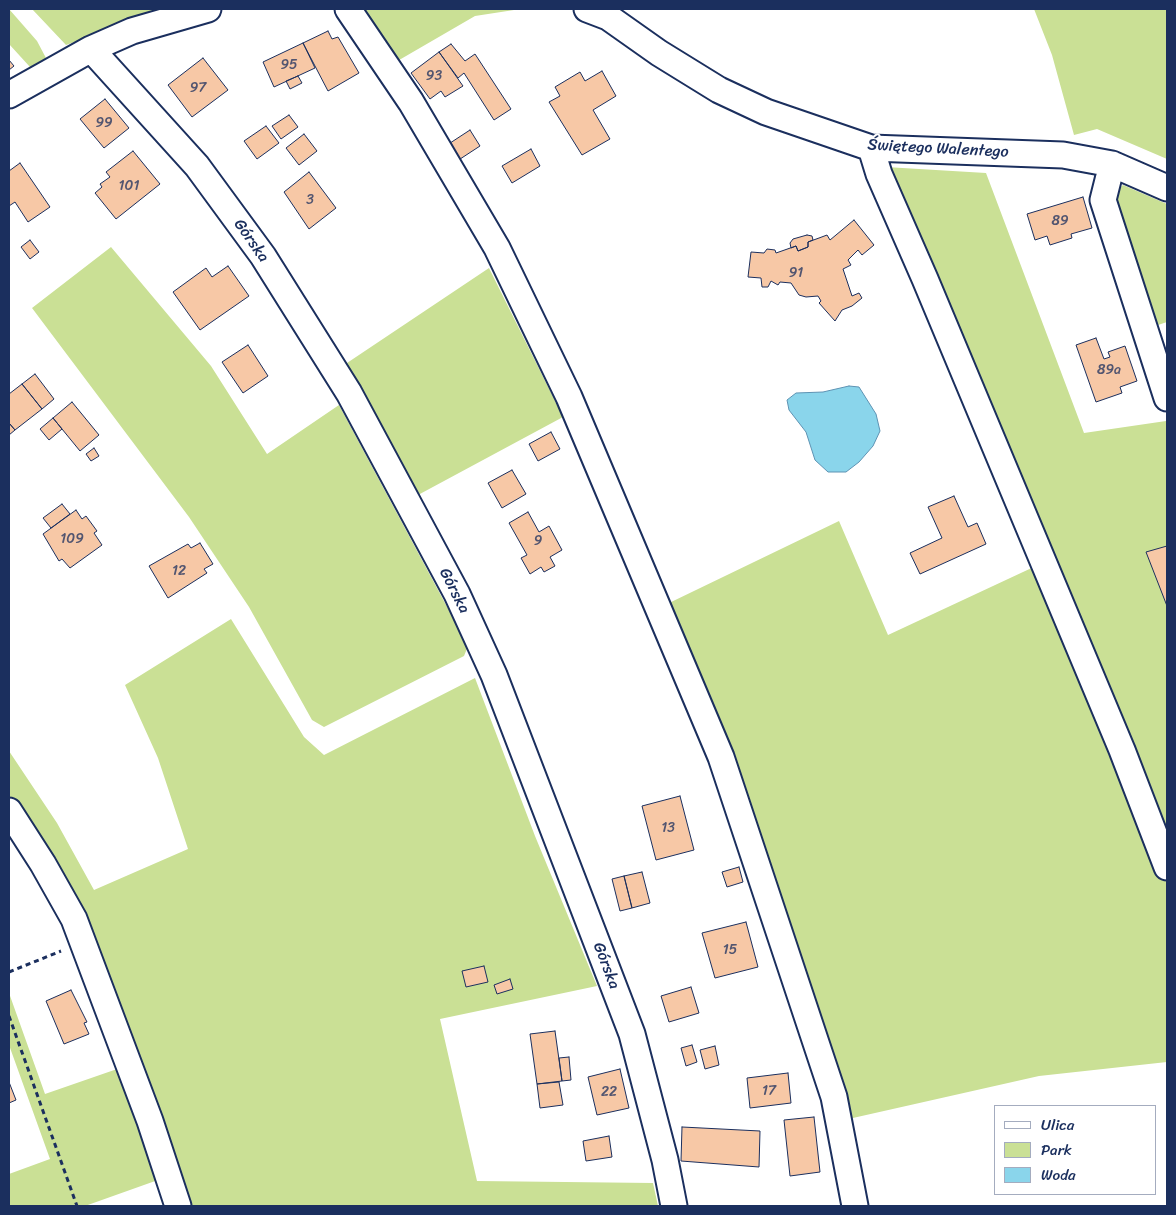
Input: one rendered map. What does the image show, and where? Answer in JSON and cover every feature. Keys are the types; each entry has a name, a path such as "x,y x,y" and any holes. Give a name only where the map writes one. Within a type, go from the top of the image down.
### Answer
{"street":[{"path":"9,95 91,49 132,31 208,9"},
{"path":"348,9 412,102 497,248 546,346 593,452 721,757 834,1097 855,1206"},
{"name":"Świętego Walentego","path":"587,9 608,17 659,53 719,90 766,112 871,148 1063,154 1112,164 1167,188"},
{"name":"Górska","path":"91,49 197,166 263,256 349,393 457,594 494,675 632,1034 665,1160 674,1206"},
{"path":"871,148 879,174 925,279 1118,740 1167,867"},
{"path":"1112,164 1103,200 1167,398"},
{"path":"9,810 44,864 74,920 150,1121 178,1206"}],"path":[{"path":"9,972 64,949 81,938"},
{"path":"9,1016 77,1206"}],"green space":[{"path":"9,9 37,41 46,58 30,67 9,44"},
{"path":"32,9 169,9 66,45"},
{"path":"362,9 514,10 475,16 394,63"},
{"path":"1034,9 1167,9 1167,159 1097,129 1074,135 1052,55"},
{"path":"869,166 986,173 1084,433 1166,421 1167,1062 1039,1076 844,1120 667,604 839,521 888,635 1038,565"},
{"path":"1123,185 1167,204 1167,322 1155,326 1113,194"},
{"path":"111,247 211,366 267,454 339,405 468,646 464,656 324,727 312,720 249,607 189,517 32,308"},
{"path":"489,268 563,417 418,495 344,365"},
{"path":"231,619 304,737 324,755 475,678 535,836 597,986 440,1019 477,1181 653,1183 658,1206 185,1206 94,934 29,823 9,796 9,751 57,823 94,890 188,849 158,758 125,685"},
{"path":"9,993 45,1094 120,1068 158,1180 85,1206 9,1206 9,1174 50,1159 9,1045"}],"water":[{"path":"849,386 859,387 876,414 880,431 873,446 859,462 846,472 828,472 815,460 806,432 789,410 787,400 796,393 823,392"}],"building":[{"path":"328,31 332,39 338,37 359,73 328,91 303,43"},
{"path":"303,43 315,68 274,87 263,62"},
{"path":"451,44 465,61 475,54 511,109 494,120 464,73 458,78 439,52"},
{"path":"439,52 463,86 445,97 441,91 430,99 411,73"},
{"path":"203,58 228,90 192,117 168,85"},
{"path":"9,60 14,66 9,70"},
{"path":"602,71 616,96 593,110 610,139 582,155 549,102 560,96 555,87 580,72 585,81"},
{"path":"298,76 302,83 290,89 286,81"},
{"path":"105,99 129,128 104,148 80,119"},
{"path":"289,115 298,127 281,139 272,126"},
{"path":"266,126 279,143 257,159 244,141"},
{"path":"470,130 480,146 454,163 444,147"},
{"path":"304,134 317,151 299,165 286,148"},
{"path":"531,149 540,166 512,183 502,166"},
{"path":"133,151 160,184 116,219 95,193 102,187 100,184 110,177 106,172"},
{"path":"20,163 50,207 28,222 15,202 9,206 9,171"},
{"path":"309,172 336,208 309,229 284,192"},
{"path":"1083,197 1092,228 1071,234 1072,238 1050,245 1047,236 1035,240 1027,214"},
{"path":"854,220 874,245 862,255 858,250 848,260 851,265 843,269 852,296 859,293 862,298 852,306 842,310 835,321 819,303 821,301 818,296 806,297 799,295 791,283 780,282 778,285 771,281 768,287 762,287 761,278 748,277 751,252 764,253 767,249 775,250 776,253 796,246 798,251 808,247 808,242 827,235 830,240"},
{"path":"807,235 812,236 813,240 808,242 808,247 798,251 796,246 791,248 790,243 793,239"},
{"path":"30,240 39,252 30,259 21,247"},
{"path":"228,266 249,296 200,330 173,292 206,268 212,277"},
{"path":"1096,338 1104,359 1110,357 1108,352 1125,346 1137,381 1120,387 1122,393 1096,402 1076,345"},
{"path":"248,345 268,376 243,393 222,362"},
{"path":"35,374 54,399 42,409 22,384"},
{"path":"22,384 42,409 15,430 9,423 9,394"},
{"path":"72,402 99,435 80,451 53,418"},
{"path":"53,418 62,429 49,440 40,429"},
{"path":"9,423 15,430 9,435"},
{"path":"551,432 560,449 538,461 529,444"},
{"path":"94,448 99,456 91,461 86,454"},
{"path":"512,470 526,494 502,508 488,483"},
{"path":"954,496 968,527 977,523 986,544 920,574 910,553 942,538 928,507"},
{"path":"62,504 70,514 51,528 43,518"},
{"path":"76,510 82,519 86,516 97,531 94,533 102,545 70,568 62,559 59,561 43,534"},
{"path":"528,512 539,532 549,526 562,550 550,557 555,566 544,572 541,567 530,574 521,558 527,555 509,523"},
{"path":"200,543 213,564 204,569 207,573 168,598 149,566 188,544 191,548"},
{"path":"1167,546 1167,606 1146,552"},
{"path":"680,796 694,850 656,860 642,806"},
{"path":"739,867 743,882 727,887 722,872"},
{"path":"642,872 650,903 632,908 624,876"},
{"path":"624,876 632,908 620,911 612,879"},
{"path":"746,922 758,967 715,978 702,933"},
{"path":"484,966 488,982 466,987 462,971"},
{"path":"510,979 513,989 497,994 494,985"},
{"path":"691,987 699,1013 669,1022 661,996"},
{"path":"71,990 87,1022 84,1023 89,1034 64,1044 46,1001"},
{"path":"555,1031 562,1081 537,1084 530,1034"},
{"path":"692,1045 697,1062 686,1066 681,1048"},
{"path":"715,1046 719,1065 705,1069 700,1050"},
{"path":"569,1057 571,1080 562,1081 559,1058"},
{"path":"620,1069 629,1108 597,1115 588,1077"},
{"path":"788,1073 791,1103 750,1108 747,1078"},
{"path":"9,1082 16,1100 9,1103"},
{"path":"559,1082 563,1105 540,1108 537,1084"},
{"path":"814,1117 820,1172 790,1176 784,1120"},
{"path":"682,1127 760,1131 759,1167 681,1161"},
{"path":"609,1136 612,1157 586,1161 583,1141"}]}
